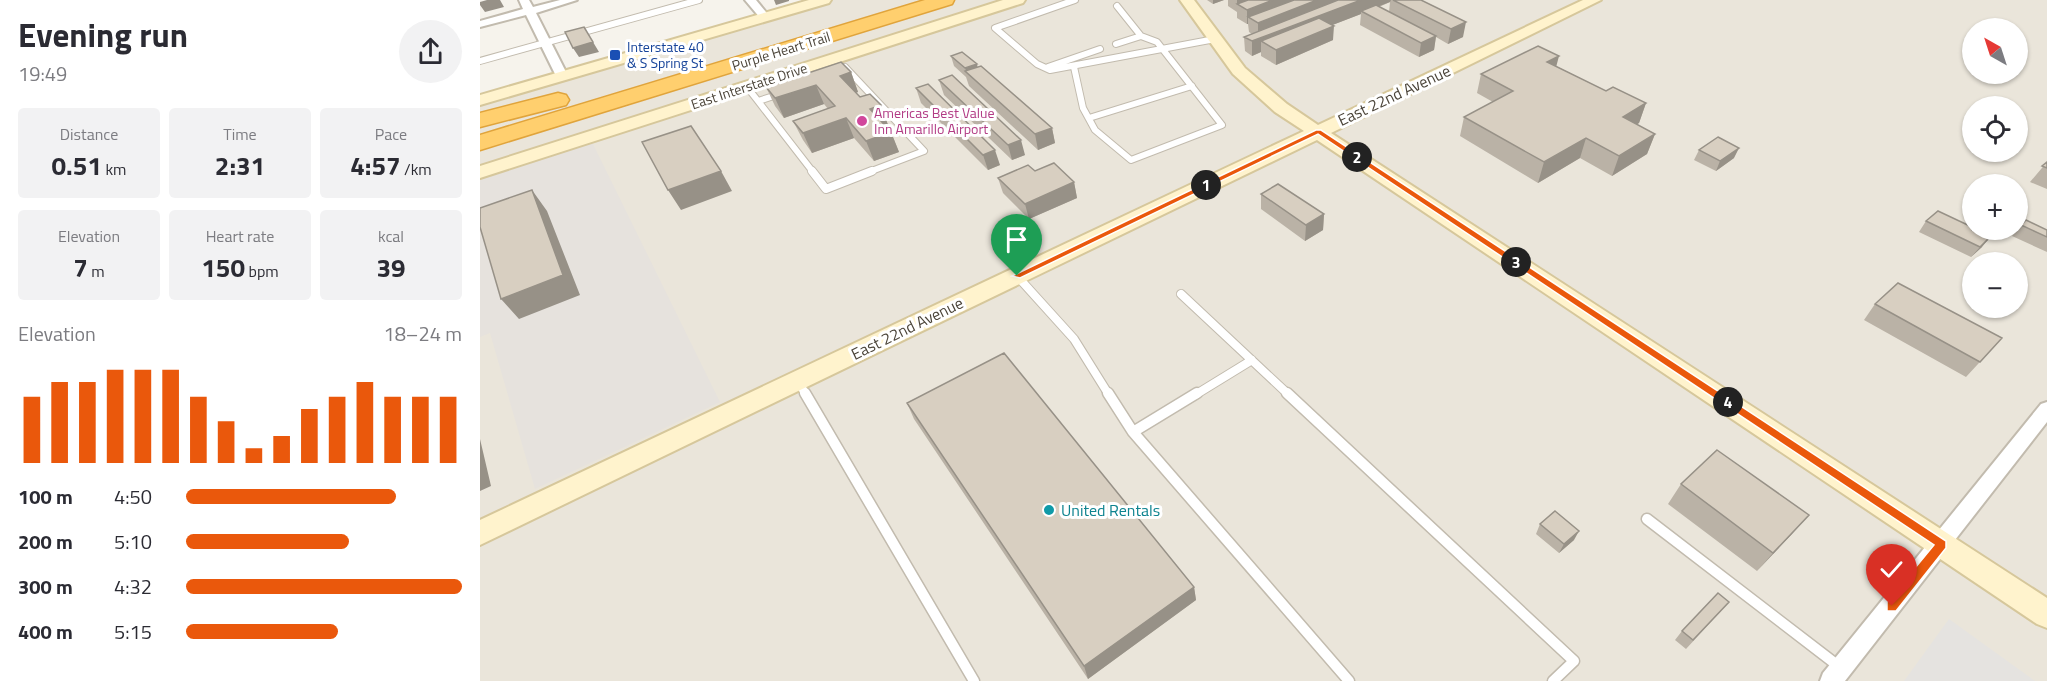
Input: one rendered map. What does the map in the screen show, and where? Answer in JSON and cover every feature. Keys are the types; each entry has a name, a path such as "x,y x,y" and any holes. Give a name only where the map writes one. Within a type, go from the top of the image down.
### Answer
{"highway":[{"name":"Purple Heart Trail","path":"480,125 899,0"},
{"name":"Purple Heart Trail","path":"480,144 945,0"},
{"path":"480,120 610,87"}],"street":[{"path":"524,0 562,76"},
{"path":"480,24 572,0"},
{"path":"750,0 765,17"},
{"path":"480,100 824,0"},
{"name":"East Interstate Drive","path":"480,172 747,87 837,67 1018,0"},
{"path":"1186,0 1239,71 1257,89 2047,614"},
{"name":"East 22nd Avenue","path":"480,533 1593,0"},
{"path":"1836,675 2047,409"}],"lane":[{"path":"480,61 699,0"},
{"path":"1075,0 995,28 1044,68 1050,70 1215,39"},
{"path":"1074,67 1083,108 1095,130 1131,160 1222,125 1157,42 1141,36 1117,6"},
{"path":"1116,44 1141,36"},
{"path":"1044,68 1100,49"},
{"path":"747,87 826,189 924,151 849,71 837,67"},
{"path":"837,67 849,71"},
{"path":"1089,118 1192,86"},
{"path":"759,101 792,90"},
{"path":"1017,276 1074,339 1133,432 1349,681"},
{"path":"1181,294 1574,661 1554,681"},
{"path":"1133,432 1252,360"},
{"path":"798,380 974,681"},
{"path":"1647,519 1836,675"}],"shaded area":[{"path":"808,0 2047,0 2047,681 480,681 480,96"},
{"path":"591,140 720,402 535,489 490,333 480,337 480,175"},
{"path":"1949,619 2035,681 1904,681"}],"building":[{"path":"1248,0 1273,0 1247,10 1237,4"},
{"path":"1294,0 1317,0 1258,23 1248,17"},
{"path":"1338,0 1361,0 1252,41 1244,37"},
{"path":"1393,0 1421,0 1466,22 1451,29"},
{"path":"1376,5 1436,36 1421,43 1361,11"},
{"path":"1319,18 1334,26 1276,50 1261,41"},
{"path":"584,27 593,42 573,48 565,32"},
{"path":"1538,46 1559,56 1547,62 1606,91 1613,87 1646,103 1623,117 1655,134 1619,156 1586,138 1544,162 1464,117 1513,91 1481,74"},
{"path":"962,52 977,64 965,68 951,56"},
{"path":"841,62 851,72 840,76 860,97 870,94 881,105 870,109 891,132 866,141 846,118 803,133 793,121 835,106 816,85 775,98 766,87"},
{"path":"981,66 1052,128 1035,134 965,71"},
{"path":"952,75 1021,140 1008,145 939,80"},
{"path":"928,84 995,150 983,155 916,88"},
{"path":"691,126 721,171 668,190 642,142"},
{"path":"1718,137 1739,148 1720,161 1699,150"},
{"path":"1054,163 1074,182 1025,204 998,178 1028,165 1035,171"},
{"path":"1278,184 1324,214 1306,225 1261,194"},
{"path":"532,190 563,275 501,299 480,227 480,208"},
{"path":"1938,211 1962,222 1962,238 1926,221"},
{"path":"2028,221 2047,230 2047,237 2028,228"},
{"path":"1965,240 1987,240 1980,247"},
{"path":"1898,283 2002,338 1980,362 1875,304"},
{"name":"United Rentals","path":"1004,353 1194,587 1084,666 907,403"},
{"path":"1717,450 1809,515 1773,553 1681,484"},
{"path":"1555,511 1579,531 1564,544 1540,524"},
{"path":"1718,593 1729,602 1693,640 1682,631"}],"place":[{"name":"Interstate 40 & S Spring St","path":"615,55"},
{"name":"Americas Best Value Inn Amarillo Airport","path":"862,121"},
{"name":"United Rentals","path":"1049,510"}],"route":[{"path":"1017,276 1319,131 1942,544 1892,606"}]}
